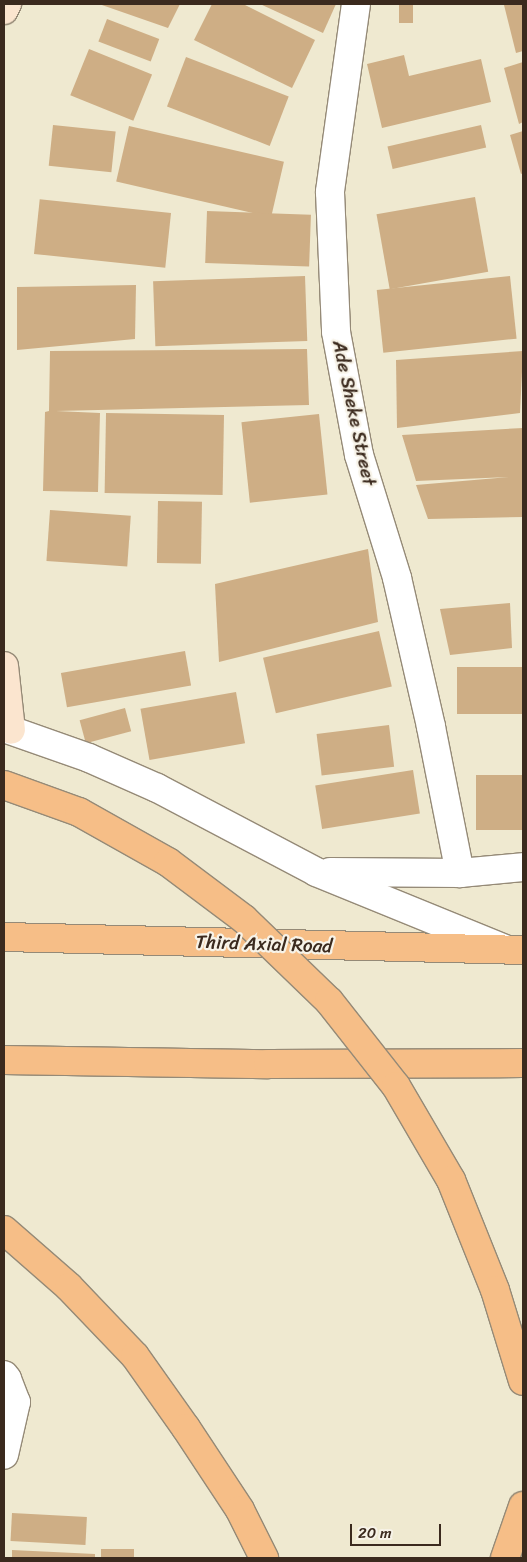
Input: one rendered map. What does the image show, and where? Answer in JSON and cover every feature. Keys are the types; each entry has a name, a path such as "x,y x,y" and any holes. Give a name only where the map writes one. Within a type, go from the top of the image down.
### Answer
{"highway":[{"path":"4,785 79,812 168,862 244,919 329,1001 396,1086 451,1180 495,1290 523,1381"},
{"name":"Third Axial Road","path":"4,937 516,951"},
{"path":"4,1060 268,1064 523,1063"},
{"path":"4,1230 69,1287 135,1356 186,1428 240,1510 264,1558"},
{"path":"505,1558 523,1506"}],"street":[{"path":"4,10 7,4"},
{"name":"Ade Sheke Street","path":"356,4 330,192 336,332 359,455 397,578 460,873"},
{"path":"4,666 7,729 89,758 157,788 316,872 516,951"},
{"path":"316,872 460,873 523,867"},
{"path":"4,1375 7,1378 16,1402 4,1455"}],"building":[{"path":"99,4 180,4 168,28"},
{"path":"212,4 243,4 315,40 292,88 194,40"},
{"path":"260,4 336,4 323,33"},
{"path":"399,4 413,4 413,23 399,23"},
{"path":"523,4 523,51 516,53 504,5"},
{"path":"107,19 159,39 151,61 98,41"},
{"path":"89,49 152,74 133,121 70,95"},
{"path":"404,55 409,76 481,59 491,102 382,128 367,64"},
{"path":"186,57 289,96 270,146 167,106"},
{"path":"523,62 523,122 519,124 504,68"},
{"path":"53,125 116,132 111,172 49,166"},
{"path":"481,125 486,147 393,169 387,147"},
{"path":"129,126 284,162 271,217 116,182"},
{"path":"523,131 523,173 521,174 510,135"},
{"path":"475,197 488,272 390,289 377,214"},
{"path":"40,199 171,213 165,268 34,254"},
{"path":"207,211 311,215 309,267 205,263"},
{"path":"305,276 307,341 155,346 153,281"},
{"path":"510,276 517,339 383,353 377,290"},
{"path":"136,285 135,339 17,350 17,287"},
{"path":"307,349 309,405 56,411 100,413 98,492 43,491 45,412 49,411 50,351"},
{"path":"523,351 520,413 397,428 396,360"},
{"path":"106,413 224,415 223,495 105,493"},
{"path":"319,414 327,495 250,503 241,422"},
{"path":"523,428 523,517 428,519 416,485 509,477 416,481 402,435"},
{"path":"158,501 202,502 201,564 157,563"},
{"path":"50,510 131,516 127,567 46,561"},
{"path":"368,549 378,622 219,662 215,584"},
{"path":"510,603 512,648 450,655 440,609"},
{"path":"379,631 392,687 276,713 263,658"},
{"path":"185,651 191,685 67,707 61,673"},
{"path":"457,667 523,667 523,714 457,714"},
{"path":"236,692 245,743 150,760 140,709"},
{"path":"125,708 131,731 86,743 80,720"},
{"path":"389,725 394,767 322,776 317,734"},
{"path":"413,770 420,813 322,829 315,785"},
{"path":"476,775 523,775 523,830 476,830"},
{"path":"12,1513 87,1517 85,1545 11,1541"},
{"path":"101,1549 134,1549 134,1558 101,1558"},
{"path":"12,1550 95,1554 95,1558 12,1558"}]}
